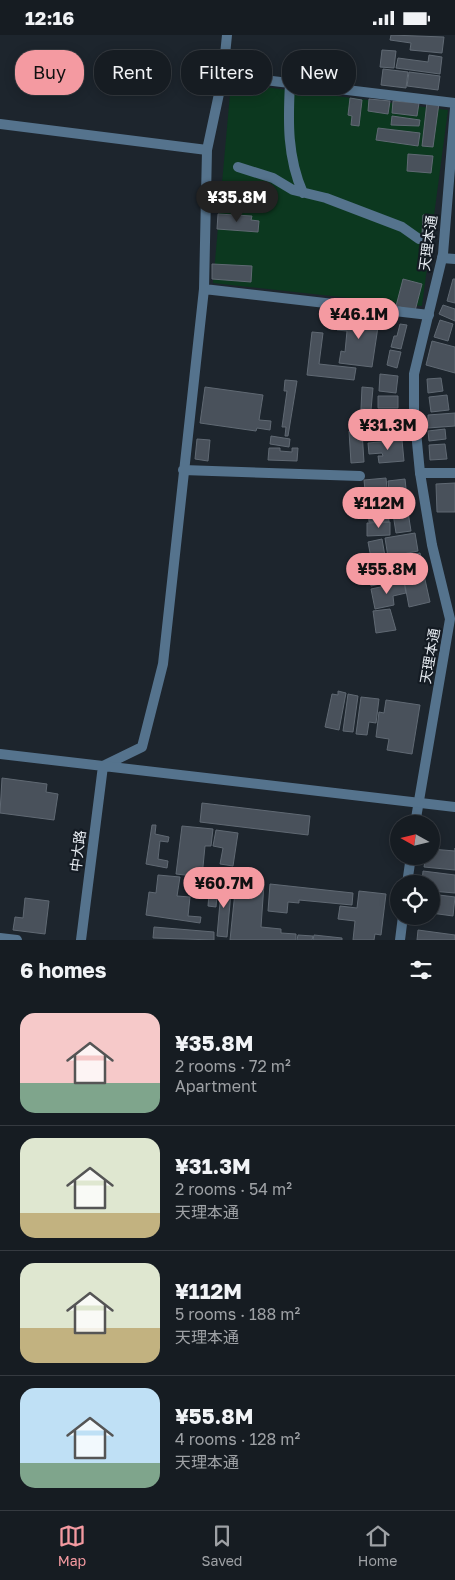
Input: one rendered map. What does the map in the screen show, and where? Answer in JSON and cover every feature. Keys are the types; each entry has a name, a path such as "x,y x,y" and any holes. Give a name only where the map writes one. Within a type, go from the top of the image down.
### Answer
{"street":[{"path":"226,50 227,35"},
{"path":"356,91 455,103"},
{"path":"103,766 142,747 163,663 182,470 204,289 207,150 219,95"},
{"path":"289,95 287,130 295,175 303,193"},
{"name":"天理本通","path":"416,815 450,619 432,545 420,473 414,411 414,374 442,258 454,137 455,108"},
{"path":"0,124 207,150"},
{"path":"238,167 273,178 294,191 326,198 402,227 418,239"},
{"path":"442,258 455,259"},
{"path":"204,289 429,315"},
{"path":"182,470 360,476"},
{"path":"420,473 455,473"},
{"path":"0,754 455,807"},
{"name":"中大路","path":"81,940 103,766"},
{"path":"400,940 402,925"},
{"path":"0,938 17,940"}],"green space":[{"path":"272,88 282,89 282,95 327,95 448,110 422,306 213,283 230,95 272,95"}],"building":[{"path":"391,35 444,37 442,53 410,50 411,43 390,40"},
{"path":"382,50 396,51 394,68 380,67"},
{"path":"429,55 442,57 440,74 396,68 398,58 428,62"},
{"path":"383,69 408,72 406,88 381,85"},
{"path":"409,72 440,76 438,90 407,86"},
{"path":"350,98 362,100 359,126 351,125 352,116 348,115"},
{"path":"369,99 390,101 388,114 368,111"},
{"path":"393,101 419,103 417,116 392,113"},
{"path":"427,102 439,103 433,147 422,146"},
{"path":"392,116 420,120 419,126 391,125"},
{"path":"378,128 420,133 418,146 376,140"},
{"path":"408,154 433,156 431,173 407,171"},
{"path":"218,214 252,216 251,220 259,221 258,232 217,229"},
{"path":"423,215 432,215 430,256 421,255"},
{"path":"212,264 252,266 251,282 212,279"},
{"path":"403,279 422,284 415,311 396,306"},
{"path":"453,279 455,279 455,303 447,301"},
{"path":"443,305 455,309 455,321 439,314"},
{"path":"339,315 379,320 372,367 339,363 341,351 345,352 347,331 337,330"},
{"path":"440,320 453,324 448,341 434,337"},
{"path":"400,324 407,325 401,349 391,347 394,336 397,336"},
{"path":"312,332 323,333 319,364 356,368 354,380 307,375"},
{"path":"432,341 455,347 455,373 426,365"},
{"path":"390,350 401,352 397,368 387,365"},
{"path":"380,374 398,376 396,393 379,391"},
{"path":"441,378 443,391 428,393 427,379"},
{"path":"285,380 297,381 288,436 285,436 286,427 282,427 287,391 284,391"},
{"path":"205,387 263,395 259,420 271,421 270,430 257,428 256,431 200,423"},
{"path":"362,387 373,388 371,410 361,409"},
{"path":"447,395 449,410 431,412 429,397"},
{"path":"378,396 398,396 398,408 378,408"},
{"path":"399,410 401,437 386,439 384,411"},
{"path":"381,413 383,435 368,437 366,414"},
{"path":"455,413 455,426 428,428 428,415"},
{"path":"445,429 446,439 429,441 428,431"},
{"path":"349,431 362,431 364,462 351,463"},
{"path":"271,436 290,439 289,447 270,444"},
{"path":"197,439 210,440 208,461 195,459"},
{"path":"402,440 404,461 379,463 378,456 383,456 382,453 369,454 368,443"},
{"path":"445,444 447,459 430,460 429,445"},
{"path":"269,448 280,448 280,451 292,452 292,448 298,448 297,461 268,460"},
{"path":"386,478 388,499 366,501 364,480"},
{"path":"405,479 407,498 390,499 388,481"},
{"path":"455,483 455,512 437,512 436,484"},
{"path":"406,499 411,531 396,533 391,501"},
{"path":"388,505 389,522 369,522 368,506"},
{"path":"390,522 390,535 367,536 367,523"},
{"path":"415,533 418,551 388,557 385,538"},
{"path":"382,539 385,556 371,558 368,542"},
{"path":"420,553 425,574 371,586 366,563 382,559 385,571 392,569 390,560"},
{"path":"424,575 430,602 409,607 404,580"},
{"path":"404,582 406,593 393,596 394,605 375,609 371,589"},
{"path":"390,609 396,630 376,633 373,611"},
{"path":"338,691 346,693 339,730 325,727 332,694 338,695"},
{"path":"348,694 358,696 353,732 343,731"},
{"path":"361,697 379,699 376,723 369,722 367,735 356,734"},
{"path":"386,700 420,705 412,754 387,750 389,739 376,737 379,712 384,713"},
{"path":"2,778 47,784 46,792 58,794 54,820 0,813"},
{"path":"202,803 310,816 308,835 200,822"},
{"path":"152,825 156,825 155,834 169,837 168,842 160,841 158,859 168,861 167,868 146,864"},
{"path":"182,826 213,829 211,846 205,846 202,877 176,874"},
{"path":"216,830 238,833 233,866 220,864 223,848 213,846"},
{"path":"440,850 455,851 455,870 424,867 424,865 440,865"},
{"path":"423,871 455,875 455,893 440,892 440,875 423,875"},
{"path":"158,875 180,877 177,896 190,897 188,916 201,917 200,923 146,915 149,892 156,893"},
{"path":"222,880 232,881 227,937 217,936"},
{"path":"210,882 218,883 216,907 208,906"},
{"path":"236,882 264,884 261,927 281,929 281,933 296,934 296,940 230,940"},
{"path":"270,884 353,893 352,905 299,900 299,903 288,902 287,913 268,911"},
{"path":"359,891 386,894 381,935 375,934 374,940 353,940 355,921 338,919 340,906 357,908"},
{"path":"440,895 455,897 453,916 440,914"},
{"path":"25,898 49,901 45,934 13,930 15,917 23,918"},
{"path":"154,927 214,932 214,940 153,938"},
{"path":"418,930 455,935 455,940 417,940"},
{"path":"298,935 313,936 312,940 297,940"},
{"path":"314,935 342,938 342,940 313,940"}]}
